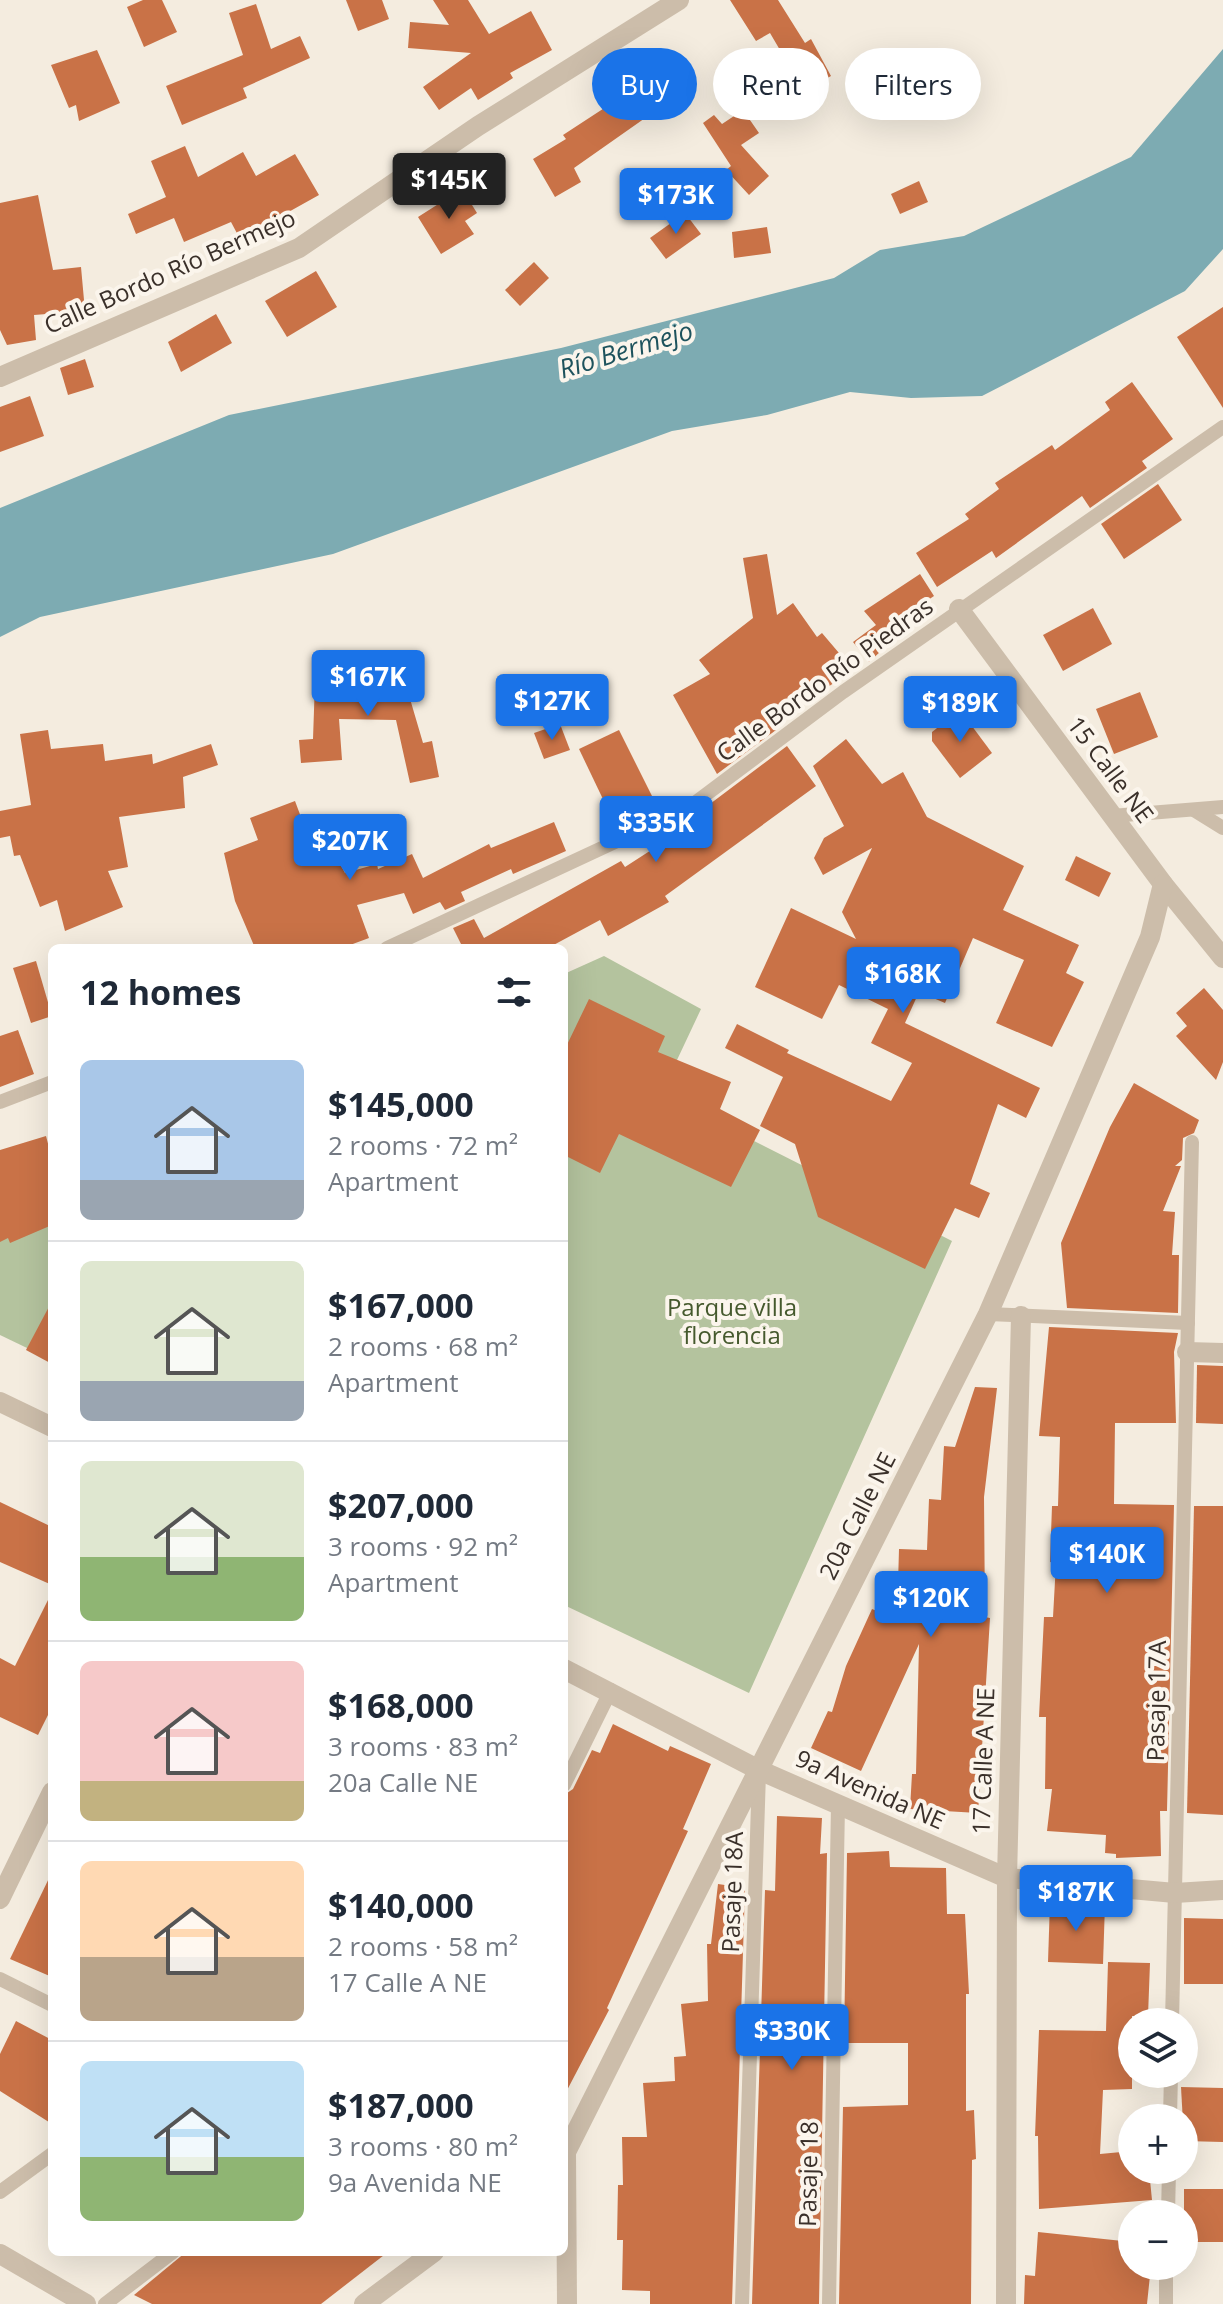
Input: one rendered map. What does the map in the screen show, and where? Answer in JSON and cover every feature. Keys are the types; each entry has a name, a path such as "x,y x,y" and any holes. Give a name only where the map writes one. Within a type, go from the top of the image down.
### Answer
{"street":[{"name":"Calle Bordo Río Bermejo","path":"0,377 299,248 478,126 679,0"},
{"name":"15 Calle NE","path":"959,609 1163,884 1223,958"},
{"name":"20a Calle NE","path":"568,2149 988,1314 1150,937 1163,884"},
{"name":"17 Calle A NE","path":"1006,2304 1007,1878 1021,1316"},
{"path":"1187,1352 1223,1353"},
{"path":"0,1402 48,1425"},
{"name":"9a Avenida NE","path":"568,1671 611,1690 759,1770 1007,1878 1175,1893 1223,1890"},
{"path":"0,1899 48,1800"},
{"path":"0,2254 86,2304"},
{"path":"364,2304 429,2256"},
{"path":"566,2256 567,2304"}],"lane":[{"name":"Calle Bordo Río Piedras","path":"396,944 688,808 959,609 1223,427"},
{"path":"1112,816 1223,807"},
{"path":"1194,810 1223,828"},
{"path":"0,1102 48,1084"},
{"name":"Pasaje 17A","path":"1172,2008 1192,1142"},
{"path":"988,1314 1188,1323"},
{"path":"568,1777 611,1690"},
{"name":"Pasaje 18A","path":"742,2304 759,1770"},
{"name":"Pasaje 18","path":"829,2304 838,1805"},
{"path":"0,1979 48,2003"},
{"path":"0,2192 48,2157"},
{"path":"105,2304 168,2256"},
{"path":"1166,2280 1166,2304"}],"green space":[{"name":"Parque villa florencia","path":"604,956 701,1009 661,1094 952,1241 749,1693 568,1607 568,972"},
{"path":"48,1201 48,1358 0,1335 0,1222"}],"water":[{"name":"Río Bermejo","path":"1223,49 1223,249 1185,291 982,396 911,398 850,392 767,415 672,431 333,554 40,617 0,637 0,508 229,415 561,348 834,278 880,250 964,236 1131,157"}],"building":[{"path":"143,0 162,0 177,32 144,47 127,7"},
{"path":"346,0 382,0 389,19 358,31"},
{"path":"433,0 468,0 489,34 531,11 552,50 510,73 513,78 478,100 471,88 439,110 423,87 471,53 408,48 410,22 449,25"},
{"path":"730,0 778,0 805,43 811,39 816,48 779,48 770,33 756,41"},
{"path":"256,4 271,49 300,36 310,58 243,88 247,98 182,125 166,86 243,55 229,13"},
{"path":"97,50 120,103 79,121 76,105 69,108 51,65"},
{"path":"592,116 592,120 642,120 574,168 581,182 555,197 533,159 566,139 563,135"},
{"path":"713,116 713,120 722,124 728,120 750,120 759,133 741,145 769,176 749,195 726,170 731,166 703,123"},
{"path":"185,146 198,177 243,152 256,176 295,154 319,195 240,239 231,222 184,242 174,218 136,234 128,214 166,197 151,161"},
{"path":"919,181 928,202 900,214 891,194"},
{"path":"462,189 477,213 465,221 474,234 441,254 418,217"},
{"path":"38,195 53,270 81,267 85,311 34,315 36,340 7,345 0,330 0,203"},
{"path":"685,213 701,234 666,259 650,238"},
{"path":"767,227 771,253 734,258 732,232"},
{"path":"534,262 549,278 520,306 505,290"},
{"path":"316,271 337,307 287,337 265,301"},
{"path":"1223,307 1223,408 1177,337"},
{"path":"216,314 232,343 181,372 168,342"},
{"path":"85,359 94,387 68,395 60,368"},
{"path":"1132,382 1173,439 1142,461 1147,468 1090,508 1082,496 996,558 992,551 937,587 916,553 969,519 965,514 999,489 995,483 1052,445 1055,450 1110,410 1105,402"},
{"path":"30,396 44,436 0,452 0,407"},
{"path":"1158,484 1182,520 1124,559 1101,524"},
{"path":"767,554 777,615 793,603 817,637 822,633 839,653 850,673 770,723 776,730 717,774 673,695 710,674 699,660 753,618 743,558"},
{"path":"920,574 934,596 895,622 903,631 869,662 853,642 876,625 864,611"},
{"path":"1093,608 1112,644 1063,671 1043,635"},
{"path":"406,668 408,692 423,743 432,741 439,777 410,783 396,720 339,719 342,760 301,763 299,740 313,739 315,681 321,681 321,677"},
{"path":"1140,692 1158,737 1114,754 1096,709"},
{"path":"960,710 992,753 960,778 932,741 932,732"},
{"path":"560,724 570,750 544,759 534,733"},
{"path":"48,730 51,749 103,744 105,761 152,754 153,764 211,744 218,765 183,777 185,808 119,817 128,867 108,871 123,907 65,931 57,900 40,907 20,855 14,856 10,836 0,838 0,811 31,805 20,734"},
{"path":"619,730 653,798 612,818 579,749"},
{"path":"846,739 882,784 903,772 927,817 1024,866 1003,910 1079,945 1066,973 1084,982 1052,1047 996,1023 1024,960 973,938 945,1003 919,992 905,1023 1040,1088 1026,1118 998,1104 970,1184 990,1193 979,1218 955,1208 925,1269 818,1217 795,1144 760,1126 783,1077 725,1048 737,1024 789,1050 787,1053 891,1101 912,1063 871,1043 888,1009 839,985 822,1019 755,987 791,908 856,939 842,912 872,848 823,875 814,858 824,838 844,826 813,766"},
{"path":"787,746 816,786 665,896 669,902 608,936 600,920 555,944 461,944 453,928 474,919 484,938 621,861 625,867 676,834 672,828 694,816"},
{"path":"295,801 317,860 333,851 345,873 377,864 378,869 412,854 423,878 489,844 491,848 554,822 566,851 513,874 511,869 461,892 465,901 445,910 440,902 413,914 404,893 357,905 369,938 353,944 253,944 235,901 224,853 258,840 250,818"},
{"path":"1076,856 1111,873 1099,897 1065,880"},
{"path":"36,961 48,1002 48,1017 31,1023 13,968"},
{"path":"1204,988 1223,1010 1223,1062 1216,1080 1176,1036 1187,1026 1176,1013"},
{"path":"589,999 665,1036 658,1052 731,1082 720,1109 760,1130 731,1187 619,1134 600,1173 568,1157 568,1043"},
{"path":"18,1030 34,1074 0,1087 0,1036"},
{"path":"1134,1083 1199,1120 1194,1133 1183,1138 1182,1160 1175,1166 1181,1166 1163,1211 1175,1212 1172,1255 1179,1255 1178,1313 1067,1308 1061,1243 1110,1127"},
{"path":"46,1136 48,1144 48,1227 10,1243 8,1238 0,1242 0,1150"},
{"path":"48,1309 48,1362 26,1350"},
{"path":"1049,1327 1178,1333 1174,1352 1176,1423 1115,1423 1114,1504 1174,1505 1167,1811 1160,1811 1161,1856 1116,1858 1116,1854 1105,1853 1106,1835 1047,1831 1052,1789 1045,1789 1046,1717 1039,1717 1044,1617 1053,1617 1056,1563 1050,1562 1052,1506 1058,1506 1060,1437 1039,1436"},
{"path":"1197,1365 1223,1366 1223,1424 1196,1423"},
{"path":"975,1387 997,1388 984,1497 985,1617 990,1618 978,1813 910,1809 912,1774 916,1774 919,1644 861,1771 811,1748 828,1711 832,1712 846,1666 872,1609 897,1619 899,1549 927,1550 929,1499 941,1500 944,1446 955,1447"},
{"path":"0,1502 48,1525 48,1583 0,1562"},
{"path":"1194,1506 1223,1506 1223,1815 1187,1813"},
{"path":"48,1600 48,1715 38,1735 0,1717 0,1658 15,1666"},
{"path":"613,1724 668,1751 670,1746 711,1764 683,1829 688,1831 607,2008 609,2010 568,2088 568,1792 573,1789 592,1750 600,1753"},
{"path":"777,1816 822,1818 820,1854 827,1853 819,2304 752,2304 765,1890 775,1891"},
{"path":"889,1851 890,1867 946,1868 947,1914 965,1914 969,1994 966,1994 966,2111 974,2110 976,2159 972,2160 971,2304 839,2304 843,2107 908,2105 908,2043 844,2043 847,1853"},
{"path":"48,1880 48,1975 10,1959"},
{"path":"718,1884 745,1888 732,2304 650,2304 650,2291 622,2290 623,2240 617,2240 618,2185 623,2185 622,2137 647,2137 643,2083 675,2081 674,2057 686,2056 681,2004 708,2001 707,1944 711,1944"},
{"path":"1050,1902 1105,1904 1103,1964 1048,1962"},
{"path":"1184,1918 1223,1919 1223,1984 1184,1984"},
{"path":"1108,1962 1150,1963 1148,2008 1118,2008 1118,2088 1132,2089 1103,2090 1100,2154 1118,2152 1118,2184 1150,2184 1152,2200 1118,2200 1118,2203 1039,2209 1038,2136 1035,2136 1039,2030 1106,2031"},
{"path":"16,2021 48,2038 48,2121 0,2091 0,2054"},
{"path":"1181,2088 1223,2088 1223,2142 1198,2141 1198,2104 1182,2104"},
{"path":"1184,2189 1223,2189 1223,2242 1198,2242 1198,2200 1184,2200"},
{"path":"1038,2232 1118,2241 1118,2280 1150,2280 1147,2304 1024,2304 1025,2275 1035,2276"},
{"path":"181,2256 383,2256 321,2304 152,2304 134,2295"}]}
